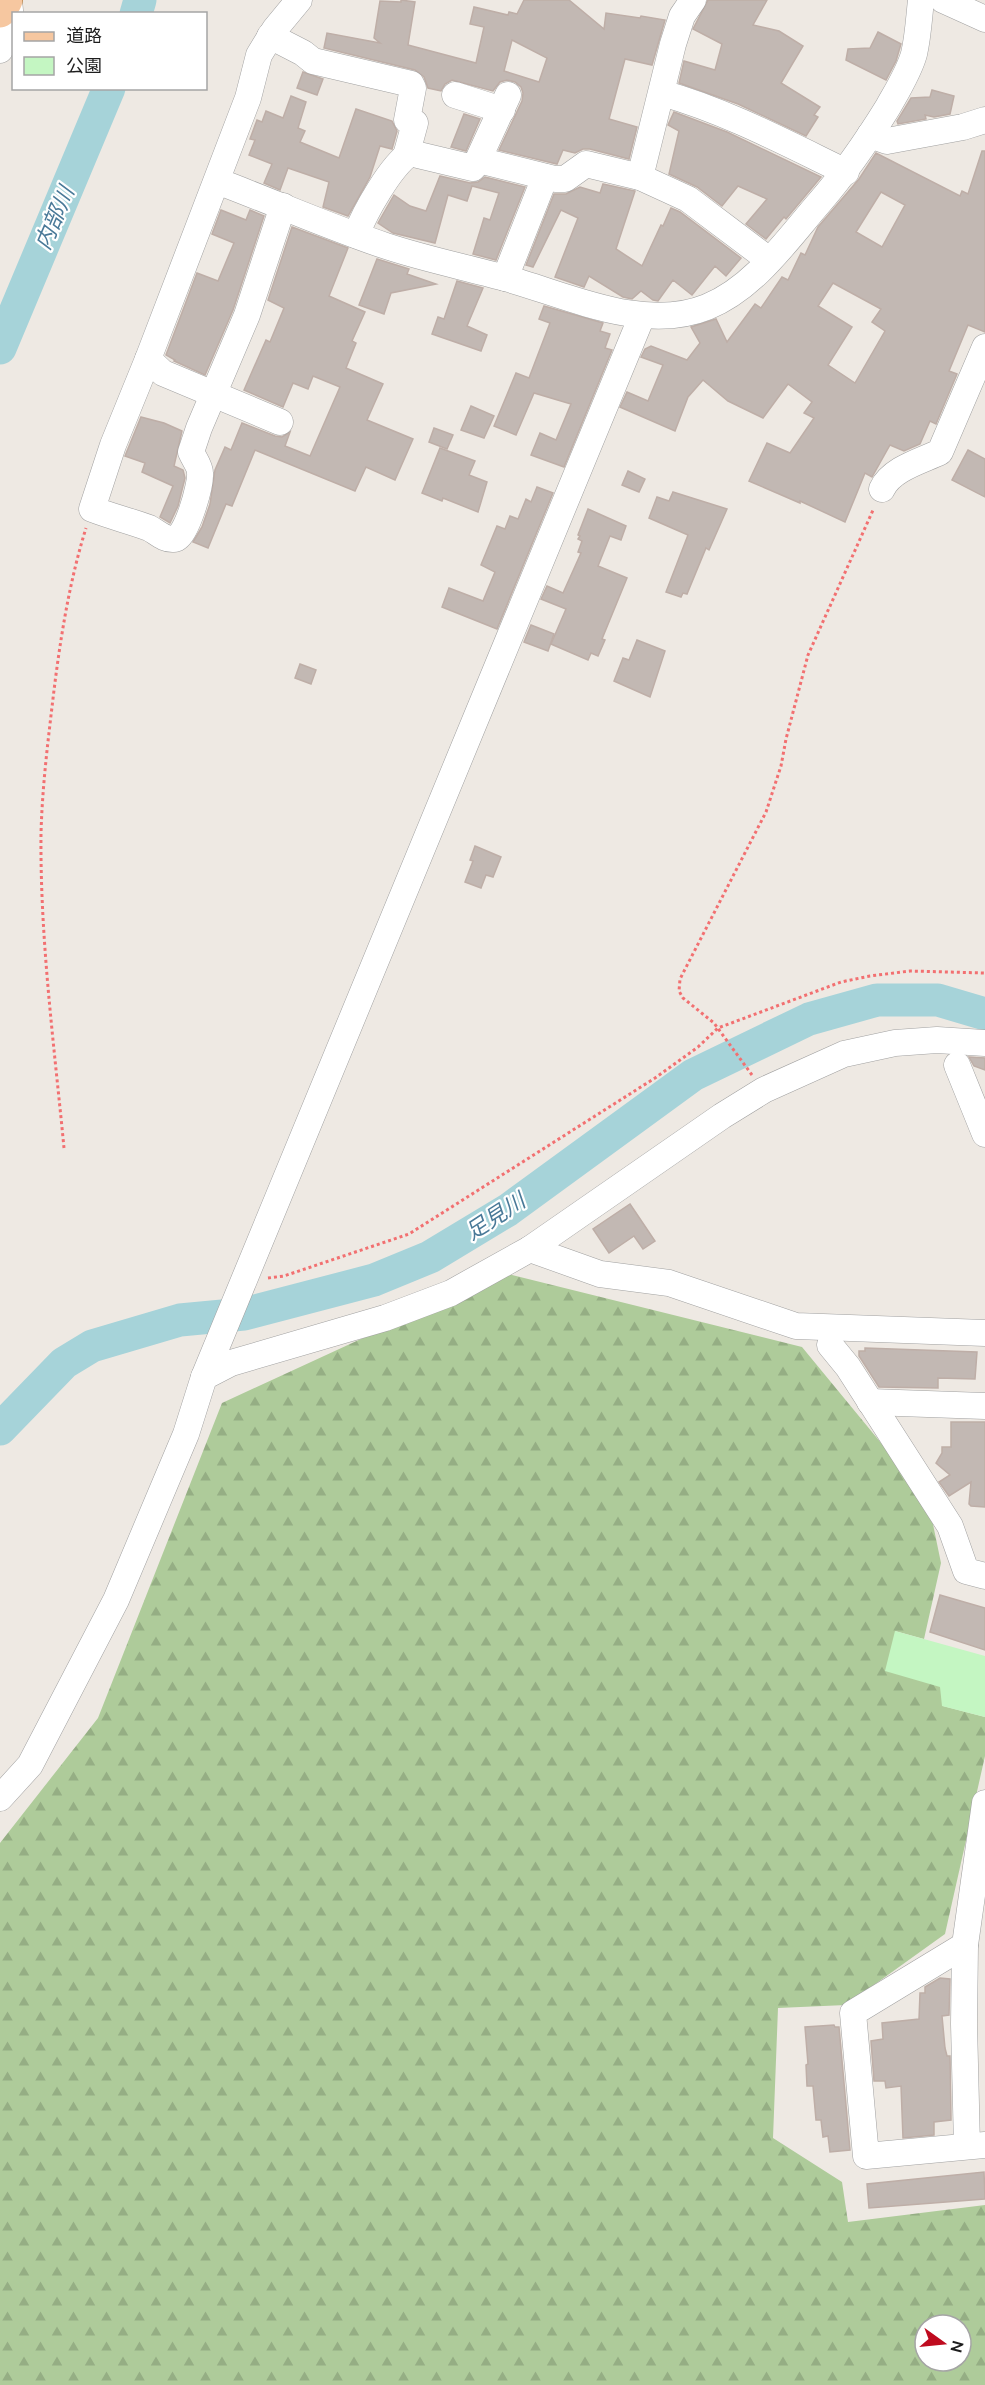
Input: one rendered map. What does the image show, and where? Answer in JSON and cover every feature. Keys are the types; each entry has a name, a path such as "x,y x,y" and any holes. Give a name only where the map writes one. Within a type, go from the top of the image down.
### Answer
{"main road":[{"path":"0,11 8,0"}],"street":[{"path":"0,50 11,21 8,0"},
{"path":"283,206 247,315 191,452 201,474 190,515 179,538 164,537 151,529 92,509 112,445 148,359 248,98 260,54 270,36 299,0"},
{"path":"640,177 673,44 682,16 693,0"},
{"path":"217,180 356,235 429,259 505,278 581,302 642,316 671,316 707,307 736,291 754,276 846,172 895,95 914,55 921,0"},
{"path":"943,0 985,19"},
{"path":"270,36 303,53 313,61 411,84 413,88 407,120 415,123 405,156 363,217 356,235"},
{"path":"662,93 695,102 846,172"},
{"path":"405,156 410,153 473,168 480,160 478,160 505,102 455,95"},
{"path":"870,135 886,141 963,127 985,120"},
{"path":"480,160 545,177 565,179 586,164 640,177 688,199 769,260"},
{"path":"505,278 545,177"},
{"path":"0,1798 30,1765 116,1600 186,1434 206,1372 642,316"},
{"path":"882,489 894,475 940,452 985,346"},
{"path":"148,359 163,373 280,422"},
{"path":"206,1372 385,1318 451,1293 530,1249 722,1116 764,1090 844,1054 895,1043 937,1040 985,1043"},
{"path":"957,1065 983,1123"},
{"path":"530,1249 600,1274 669,1283 796,1326 985,1333"},
{"path":"830,1345 848,1366 950,1526 966,1571 985,1576"},
{"path":"870,1402 985,1406"},
{"path":"965,1945 853,2013 866,2156 976,2146 963,2024 965,1945 985,1803"}],"path":[{"path":"758,1083 718,1028 683,998 679,991 680,979 770,802 808,655 882,489"},
{"path":"64,1148 45,947 41,834 46,758 57,662 75,561 92,509"},
{"path":"241,1287 284,1276 409,1234 655,1078 698,1047 718,1028 841,982 870,976 910,971 985,973"}],"green space":[{"path":"504,1273 802,1347 928,1500 941,1563 924,1639 895,1631 941,1687 943,1706 985,1717 985,1756 945,1934 846,2005 778,2008 773,2138 842,2182 848,2222 985,2205 985,2385 0,2385 0,1843 98,1718 222,1403"},
{"path":"895,1631 985,1656 985,1717 942,1706 940,1687 885,1671"}],"building":[{"path":"401,0 415,2 408,45 476,63 484,27 470,24 474,7 508,15 509,12 517,14 524,0 569,0 604,29 606,13 665,20 652,65 625,59 609,119 637,127 629,159 590,149 583,149 575,153 563,150 557,164 499,150 522,101 521,87 515,82 507,80 500,82 493,91 452,80 445,84 441,91 428,88 424,77 415,70 324,48 327,33 380,43 374,38 380,1 401,2","holes":["512,40 547,58 539,82 504,71"]},
{"path":"708,0 767,0 753,25 779,31 803,46 781,83 820,107 814,115 818,117 806,136 738,104 679,83 684,61 715,70 722,44 693,29"},
{"path":"878,32 901,44 896,61 886,80 846,60 848,49 870,48"},
{"path":"303,72 323,79 317,95 297,88"},
{"path":"932,90 954,96 950,114 934,117 925,115 926,119 898,124 897,121 911,98 930,97"},
{"path":"291,96 306,102 298,128 305,131 300,142 339,158 356,109 392,121 397,131 392,149 380,146 370,177 348,216 323,207 329,182 288,168 280,190 264,183 272,164 249,155 255,140 250,139 257,120 262,122 266,111 283,118"},
{"path":"674,112 727,132 821,177 766,239 746,224 767,199 738,186 722,206 697,187 669,174 679,131 668,125"},
{"path":"464,114 480,119 466,151 451,147"},
{"path":"982,151 985,151 985,332 968,325 949,371 957,374 936,424 930,421 920,444 904,451 890,445 872,477 865,473 845,522 749,481 767,443 790,453 814,418 804,413 812,402 788,384 763,418 728,401 703,380 688,397 675,431 620,407 627,392 648,401 663,365 641,357 645,349 651,346 687,360 700,343 691,327 716,319 727,342 755,304 761,308 782,277 788,280 801,253 805,255 818,227 859,179 876,153 960,196 962,191 968,194","holes":["881,192 905,205 882,247 856,232","833,283 881,309 872,322 885,331 855,383 828,365 852,327 818,306"]},
{"path":"440,176 470,183 478,182 485,177 525,187 496,260 473,254 484,218 490,220 499,193 472,186 467,201 448,195 435,243 393,233 378,223 394,195 410,206 426,211"},
{"path":"603,184 635,191 616,249 642,266 671,208 680,212 741,258 726,276 715,266 692,295 673,280 658,301 641,291 632,299 623,297 589,276 584,287 555,277 578,218 561,210 533,267 526,265 554,194 566,194 580,187 600,193"},
{"path":"221,210 246,220 250,210 264,216 233,310 205,375 166,355 197,273 218,281 234,243 212,234"},
{"path":"292,227 348,248 329,296 365,312 352,341 356,343 346,368 383,384 367,420 413,439 395,480 366,467 355,491 255,450 232,506 226,504 208,548 193,542 202,527 210,504 215,470 225,447 231,450 242,423 275,436 282,437 290,432 285,446 310,456 340,387 313,376 308,389 293,383 283,407 244,390 266,340 270,342 284,308 268,300"},
{"path":"377,259 409,269 407,274 436,284 391,293 384,314 359,305"},
{"path":"457,281 483,288 467,326 487,335 481,351 432,334 438,317 444,319"},
{"path":"544,306 603,323 600,331 610,334 605,348 612,350 564,467 531,455 540,433 556,440 571,404 534,393 516,435 494,426 516,373 529,378 550,323 539,319"},
{"path":"471,406 494,416 484,438 461,430"},
{"path":"141,417 182,431 174,466 183,470 185,478 178,506 170,523 160,517 173,486 142,472 145,463 125,456"},
{"path":"434,428 453,435 447,449 429,442"},
{"path":"440,448 475,461 469,475 487,482 478,512 443,498 442,501 422,493"},
{"path":"968,450 985,459 985,497 952,480"},
{"path":"628,471 645,479 639,492 622,485"},
{"path":"537,487 553,493 497,629 442,607 449,588 483,601 495,572 481,565 497,526 505,529 510,516 518,519 526,499 531,502"},
{"path":"673,492 727,509 709,550 706,548 687,594 683,593 681,597 666,592 688,535 649,518 657,497 669,501"},
{"path":"588,509 626,526 621,540 610,536 598,566 627,578 602,639 605,640 598,656 591,653 588,660 551,644 566,609 541,599 547,586 563,593 581,553 578,552 582,541 578,539 580,536 578,535"},
{"path":"531,625 554,634 548,651 524,642"},
{"path":"637,640 665,651 650,697 614,681 623,658 629,660"},
{"path":"300,664 316,670 311,684 295,678"},
{"path":"475,846 501,857 493,877 486,875 481,888 465,882 473,861 470,860"},
{"path":"969,1057 985,1058 985,1070 974,1066"},
{"path":"630,1204 655,1241 643,1249 634,1236 609,1253 593,1229"},
{"path":"865,1348 977,1352 975,1379 938,1378 938,1388 879,1387 859,1356 859,1351 865,1351"},
{"path":"951,1422 985,1422 985,1507 969,1504 971,1482 949,1496 939,1482 950,1475 936,1463 942,1453 942,1447 951,1447"},
{"path":"940,1595 985,1608 985,1650 930,1632"},
{"path":"940,1978 950,1979 949,2015 942,2016 945,2048 947,2056 950,2056 951,2120 934,2122 934,2135 903,2138 901,2086 886,2088 885,2081 874,2081 871,2041 883,2039 882,2023 919,2019 920,1993 925,1993 925,1987"},
{"path":"834,2025 839,2027 850,2150 830,2152 828,2136 823,2137 821,2120 816,2120 813,2086 807,2086 805,2027"},
{"path":"984,2172 985,2199 869,2208 867,2184"}],"waterway":[{"name":"内部川","path":"137,12 140,0"},
{"name":"内部川","path":"0,348 108,90"},
{"name":"足見川","path":"0,1429 64,1363 92,1346 180,1320 244,1314 374,1280 430,1257 508,1210 693,1075 809,1019 877,1000 938,1000 985,1014"}]}
